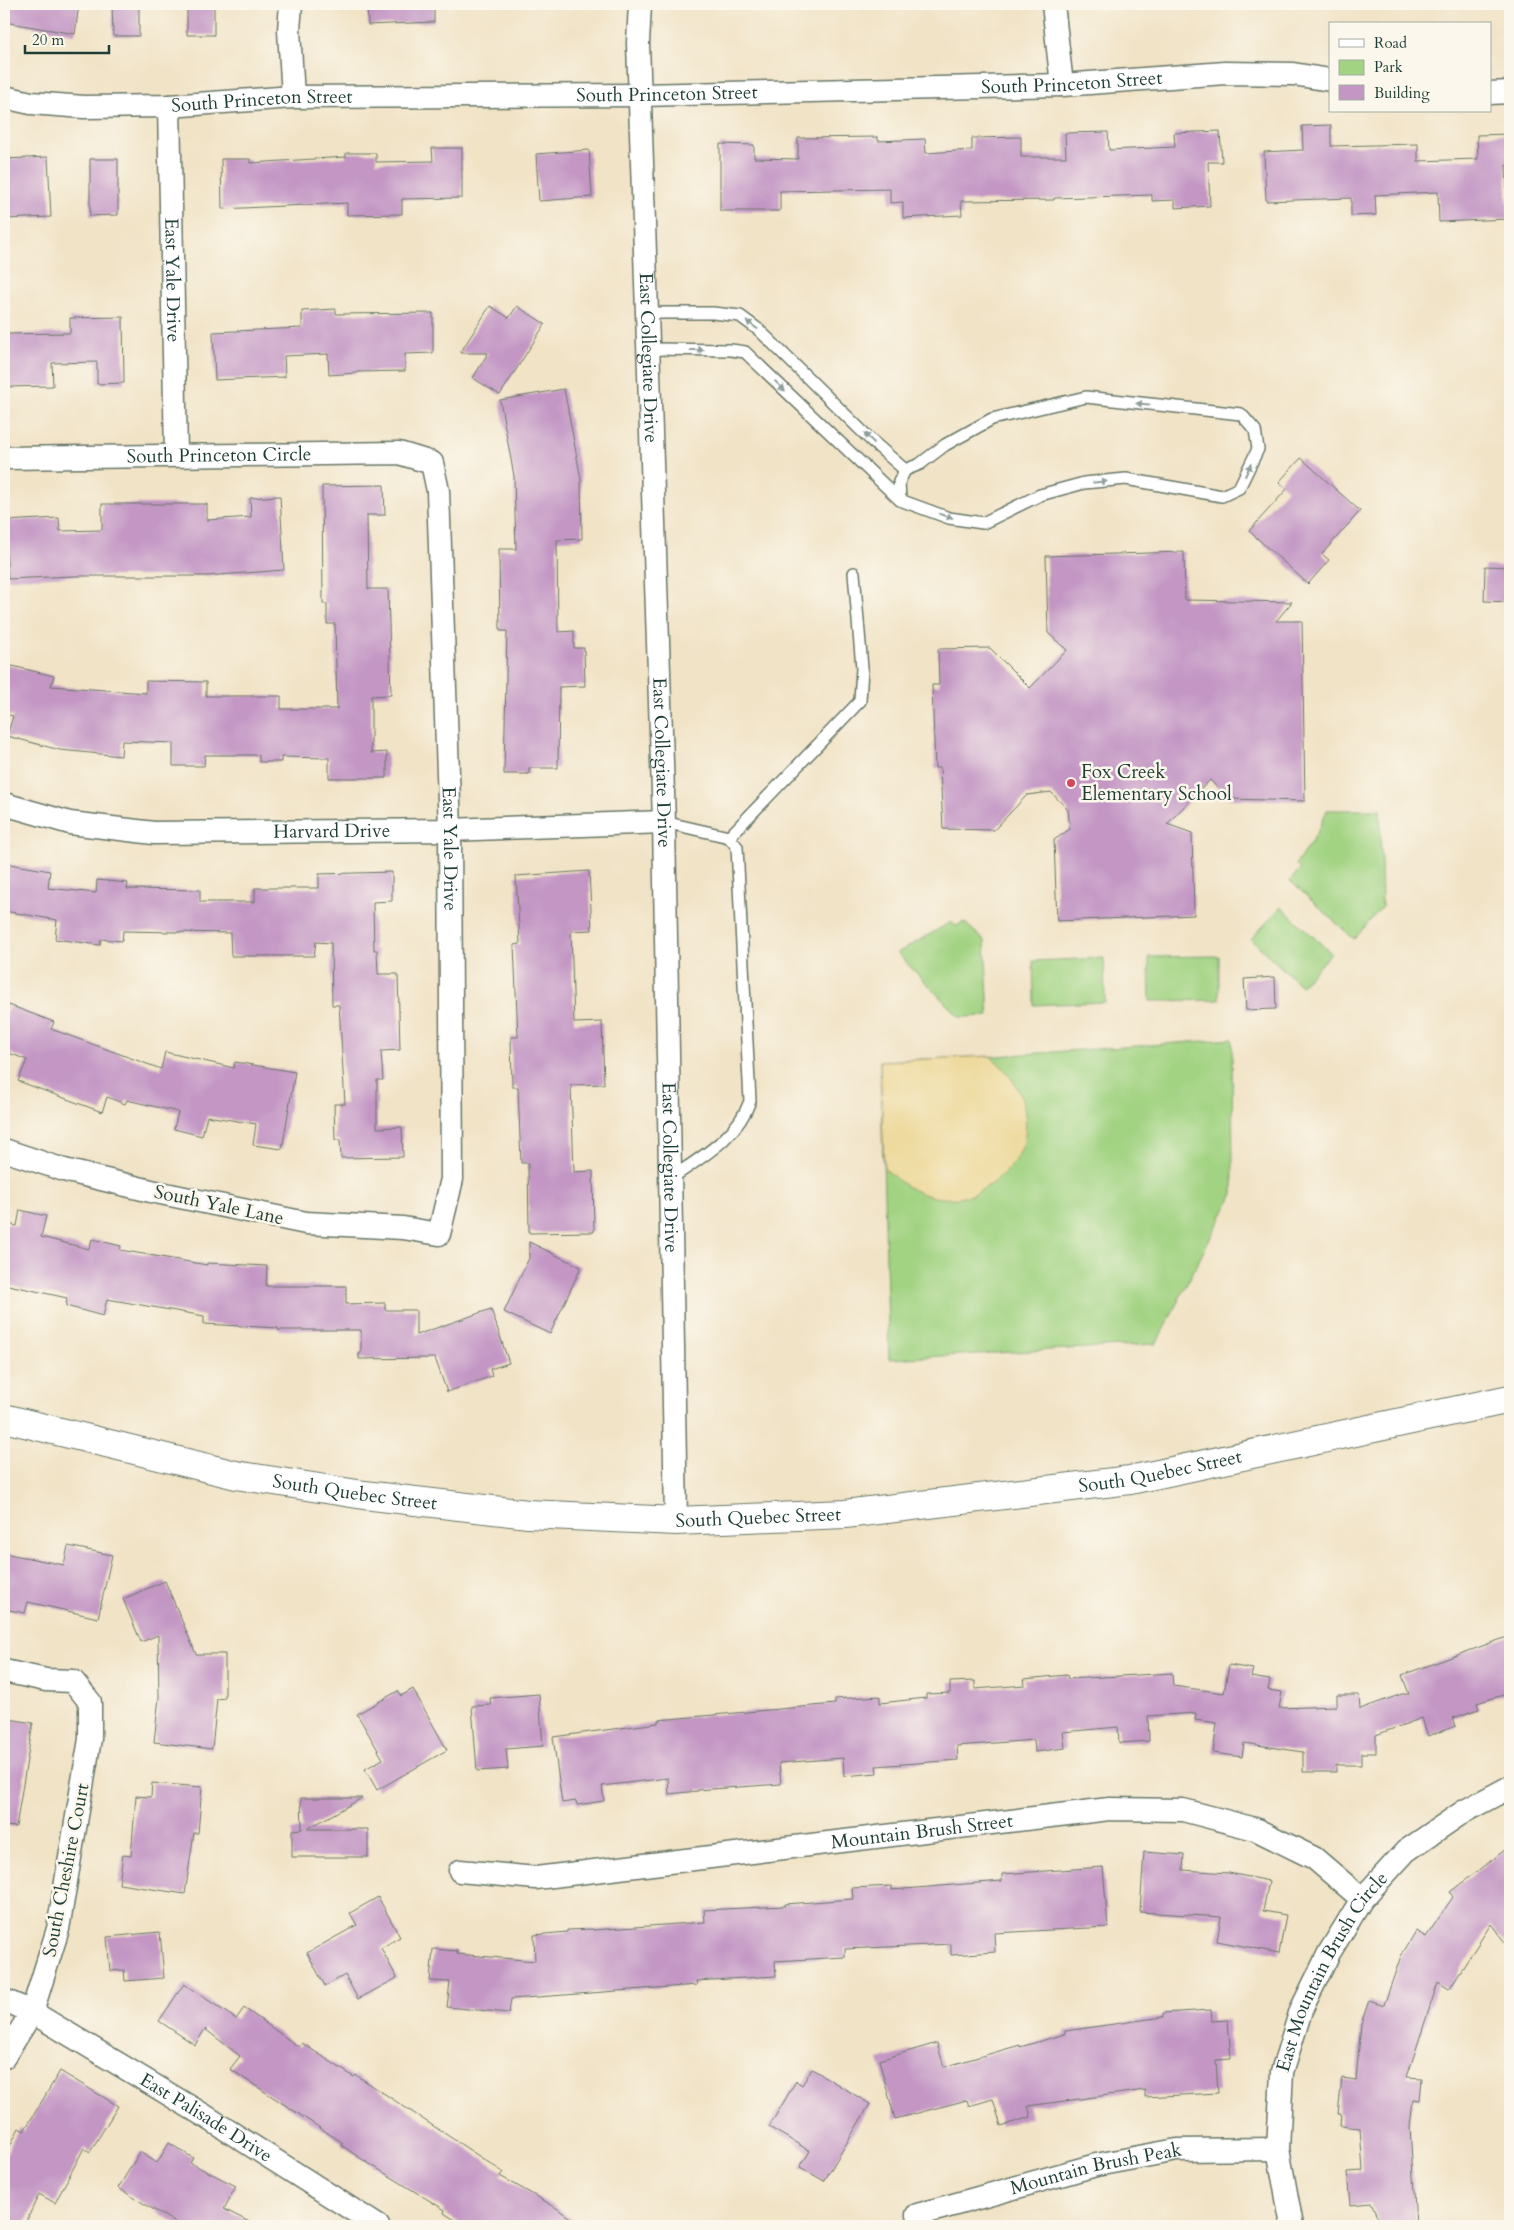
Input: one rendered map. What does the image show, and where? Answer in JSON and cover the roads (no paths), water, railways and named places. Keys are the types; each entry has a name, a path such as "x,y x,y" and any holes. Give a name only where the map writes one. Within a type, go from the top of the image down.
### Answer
{"main road":[{"name":"South Quebec Street","path":"4,1418 236,1475 344,1492 528,1514 676,1521 845,1514 1130,1480 1510,1399"}],"street":[{"path":"291,4 289,30 293,96"},
{"name":"East Collegiate Drive","path":"640,4 638,43 664,822 676,1521"},
{"path":"1053,4 1062,85"},
{"name":"South Princeton Street","path":"4,97 31,103 84,107 169,106 293,96 640,95 1062,85 1225,73 1292,74 1329,80"},
{"path":"1492,93 1510,92"},
{"name":"East Yale Drive","path":"169,106 176,454"},
{"name":"South Princeton Circle","path":"4,458 176,454 399,453 432,463"},
{"name":"East Yale Drive","path":"432,463 438,491 450,830 452,1179 439,1234"},
{"name":"Harvard Drive","path":"4,804 70,823 154,832 450,830 664,822"},
{"name":"South Yale Lane","path":"4,1150 64,1170 151,1191 306,1223 403,1228 439,1234"},
{"name":"South Cheshire Court","path":"4,1670 46,1680 74,1681 90,1702 90,1739 58,1929 32,2012 4,2057"},
{"name":"East Mountain Brush Circle","path":"1292,2226 1278,2149 1282,2072 1301,2010 1329,1953 1362,1899 1406,1851 1464,1812 1510,1787"},
{"name":"Mountain Brush Street","path":"460,1871 536,1878 1109,1809 1183,1810 1255,1829 1314,1858 1362,1899"},
{"name":"East Palisade Drive","path":"4,2000 32,2012 205,2116 378,2226"},
{"name":"Mountain Brush Peak","path":"917,2215 1096,2165 1168,2152 1278,2149"}],"lane":[{"path":"648,313 713,313 740,316 759,330 873,442 905,470"},
{"path":"649,349 731,350 745,352 900,500 949,518 982,523 1040,496 1084,484 1126,479 1222,496 1239,488 1258,449 1255,430 1241,414 1086,397 992,419 945,445 920,464 905,470 899,482 900,500"},
{"path":"729,837 860,701 862,668 854,572"},
{"path":"664,822 729,837 737,847 750,1101 744,1117 728,1137 670,1179"}],"place":[{"name":"Fox Creek Elementary School","path":"1071,783"}]}
